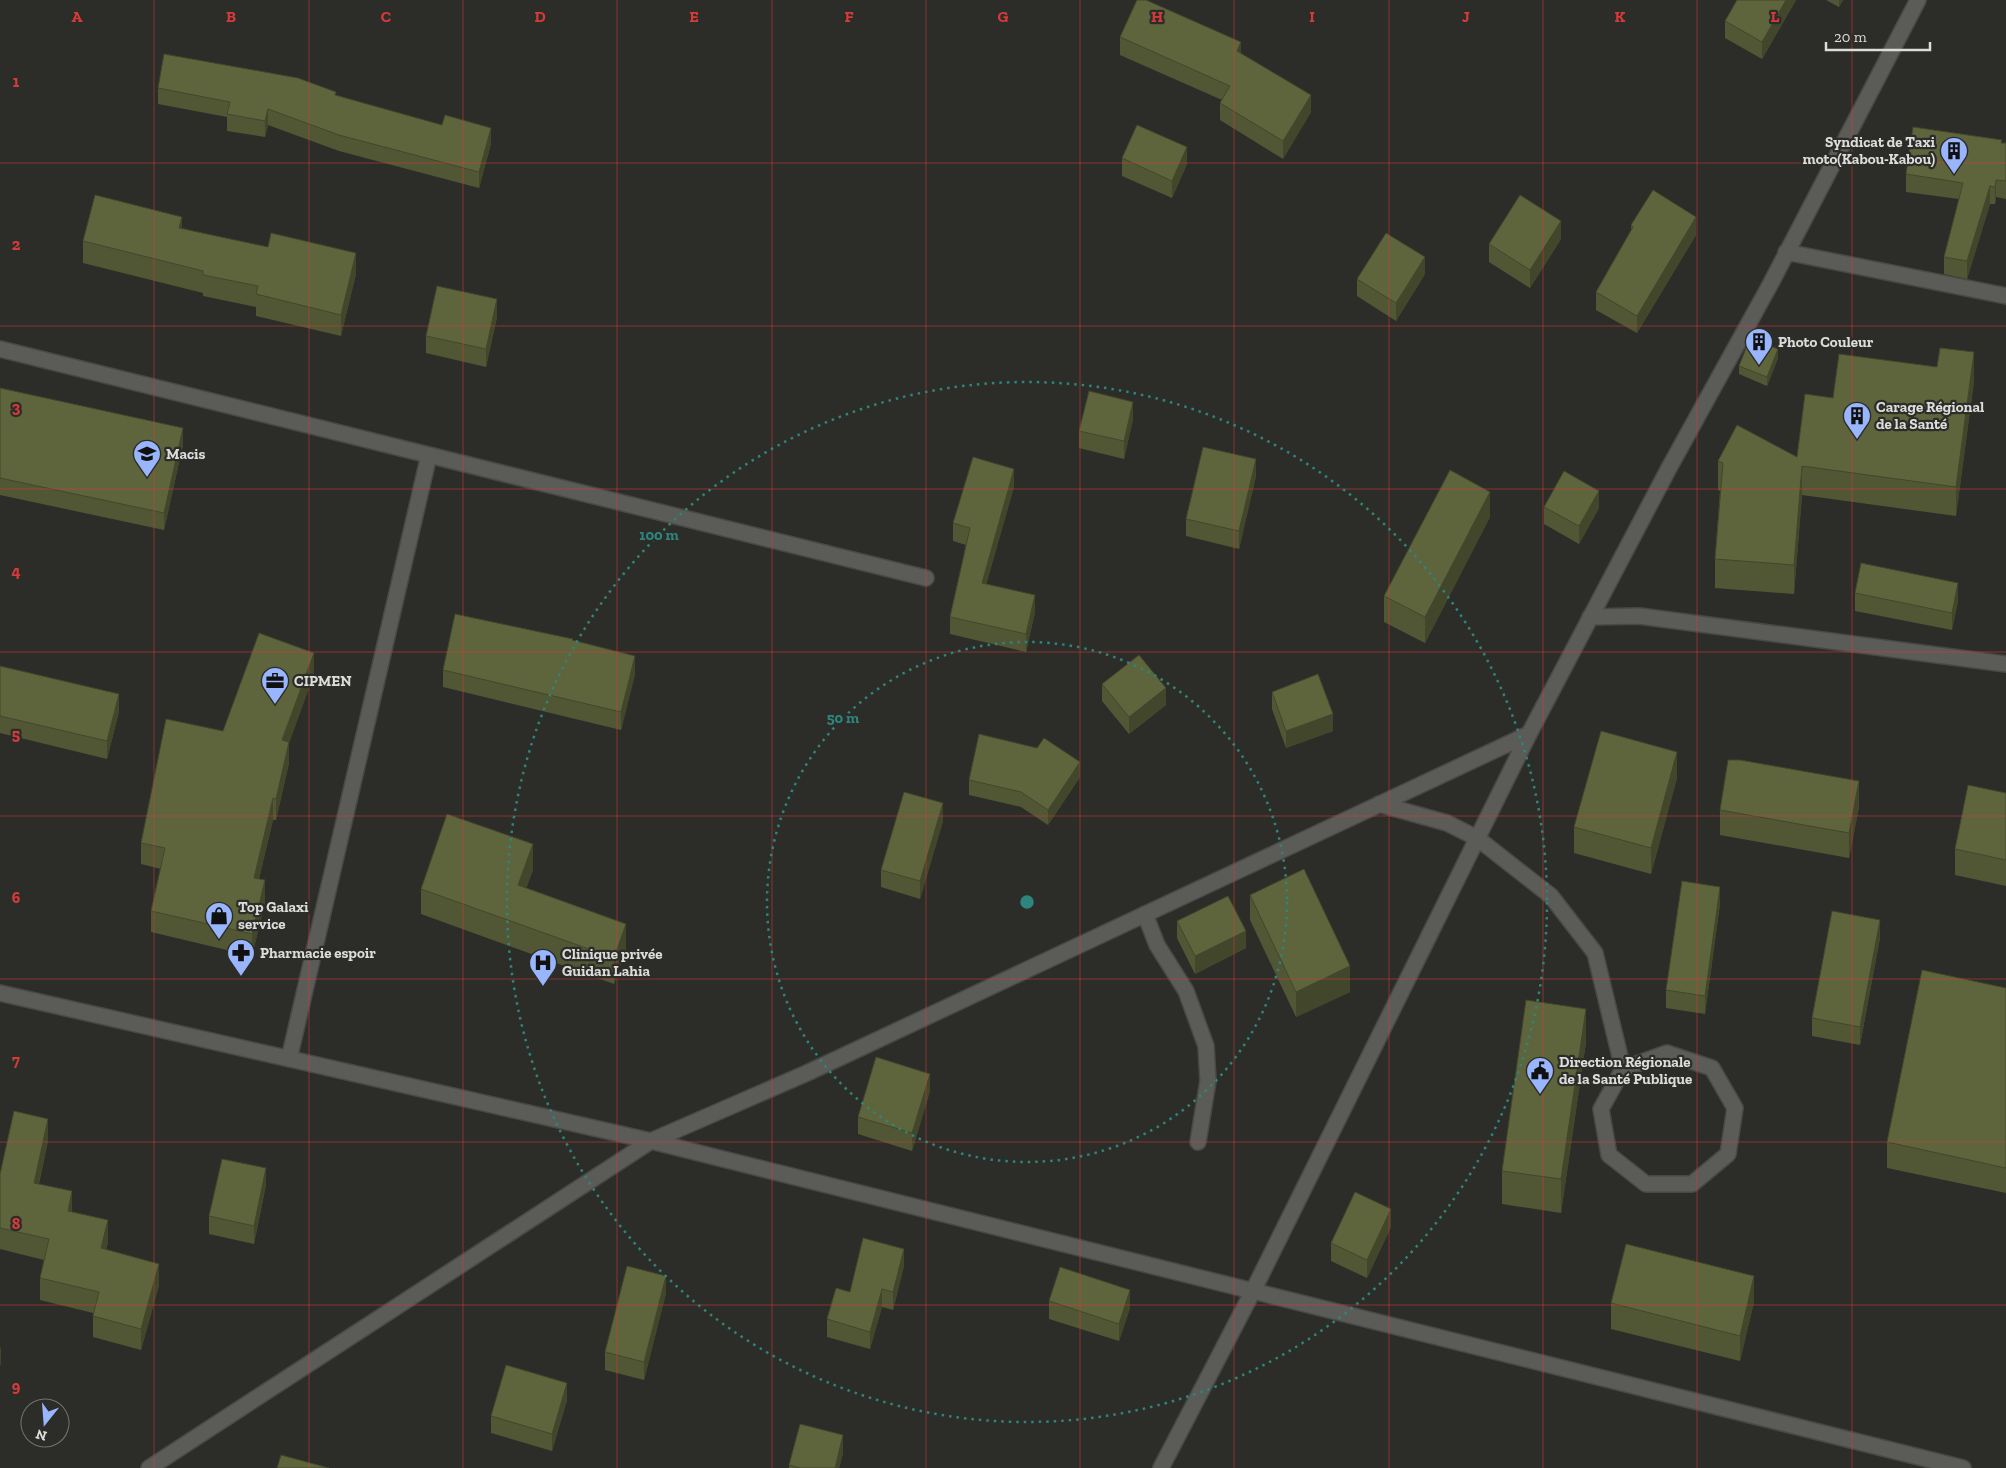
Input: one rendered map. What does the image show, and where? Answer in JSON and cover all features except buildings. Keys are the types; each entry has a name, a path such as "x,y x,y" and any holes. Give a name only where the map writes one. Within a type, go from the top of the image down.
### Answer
{"street":[{"path":"1161,1468 1253,1291 1529,734 1918,0"},
{"path":"1786,252 2006,296"},
{"path":"0,349 926,578"},
{"path":"289,1059 430,455"},
{"path":"1590,617 1639,616 2006,664"},
{"path":"149,1468 652,1141 807,1073 1529,734"},
{"path":"1379,804 1447,823 1477,838 1551,896 1595,953 1624,1069 1601,1109 1609,1155 1646,1184 1692,1184 1728,1154 1735,1108 1712,1068 1667,1053 1624,1069"},
{"path":"1145,914 1157,945 1186,992 1206,1046 1208,1081 1198,1142"},
{"path":"0,993 652,1141 1963,1468"}],"place":[{"name":"Syndicat de Taxi moto(Kabou-Kabou)","path":"1954,175"},
{"name":"Photo Couleur","path":"1759,366"},
{"name":"Carage Régional de la Santé","path":"1857,440"},
{"name":"Macis","path":"147,478"},
{"name":"CIPMEN","path":"275,705"},
{"name":"Top Galaxi service","path":"219,940"},
{"name":"Pharmacie espoir","path":"241,977"},
{"name":"Clinique privée Guidan Lahia","path":"543,987"},
{"name":"Direction Régionale de la Santé Publique","path":"1540,1095"}]}
